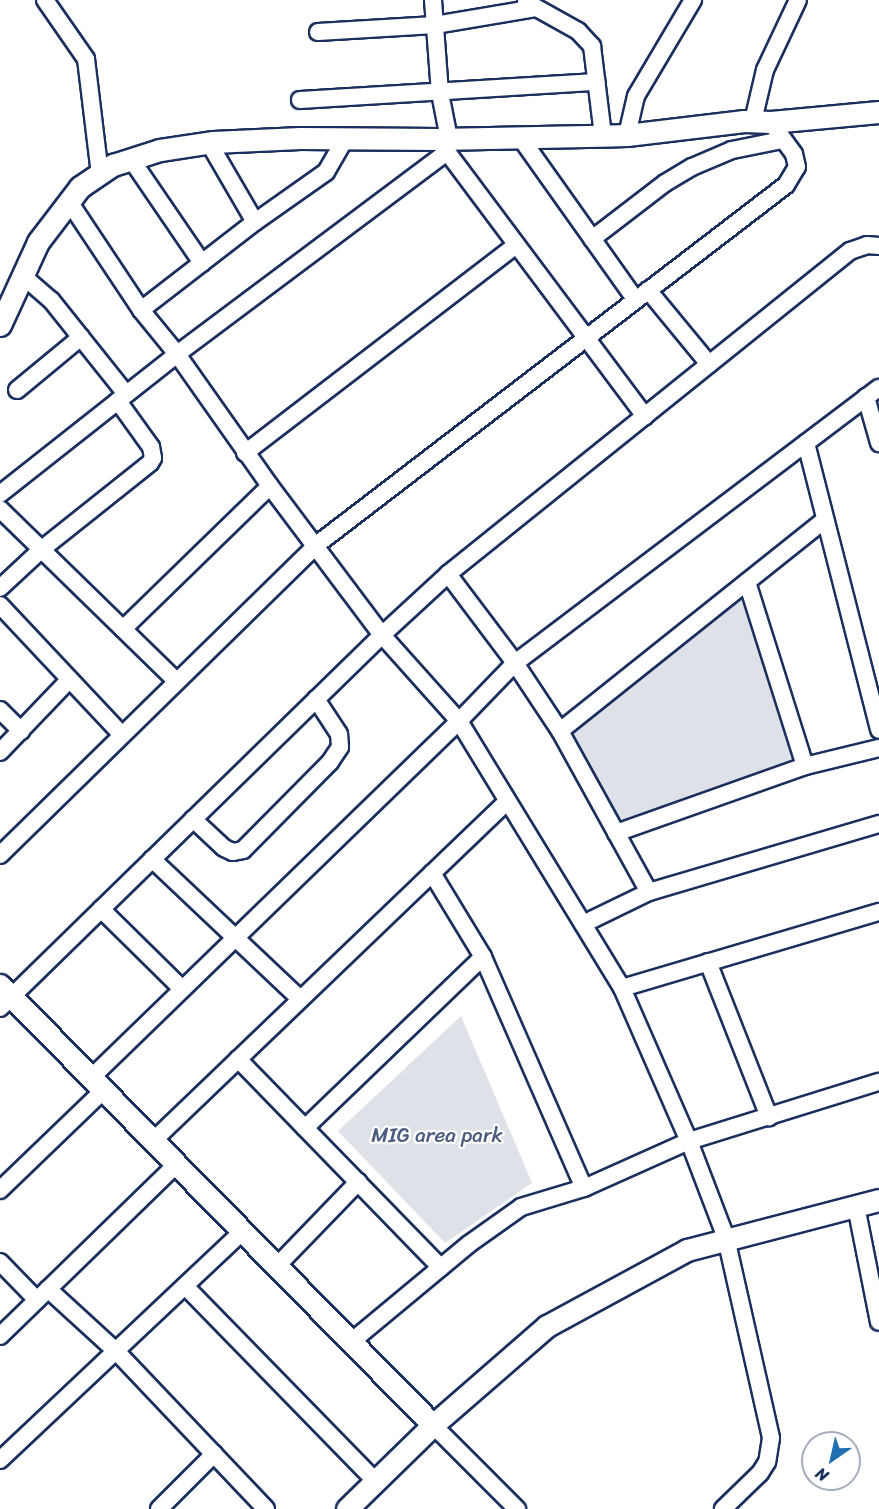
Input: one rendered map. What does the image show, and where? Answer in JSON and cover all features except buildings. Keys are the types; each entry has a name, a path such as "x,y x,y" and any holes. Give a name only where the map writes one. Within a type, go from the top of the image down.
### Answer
{"street":[{"path":"45,0 86,59 100,174"},
{"path":"433,0 445,144 516,245 645,416"},
{"path":"627,135 636,96 693,0"},
{"path":"0,855 315,546 786,185 797,167 794,154 769,128 765,70 798,0"},
{"path":"318,32 435,25 529,4 587,39 595,55 603,135"},
{"path":"300,100 596,82"},
{"path":"0,325 38,242 68,200 80,187 113,165 160,150 209,143 300,138 346,138 445,144 520,137 627,135 769,128 879,112"},
{"path":"592,239 665,183 692,167 732,150 769,128"},
{"path":"520,137 592,239 709,364"},
{"path":"141,310 255,222 326,172 346,138"},
{"path":"209,143 255,222"},
{"path":"0,494 445,144"},
{"path":"131,159 202,263"},
{"path":"68,200 141,310 177,354 245,453 382,635 459,721 622,988 689,1141 726,1238 771,1438 767,1462 760,1473 723,1509"},
{"path":"245,453 516,245"},
{"path":"517,1509 98,1084 4,996 101,909 382,635 448,574 850,251 867,245 879,246"},
{"path":"0,588 42,549 146,468 153,458 151,447 122,398 81,337 51,300 23,276"},
{"path":"17,390 81,337"},
{"path":"873,392 879,443"},
{"path":"0,1190 182,989 459,721 515,663 873,392"},
{"path":"806,443 879,730"},
{"path":"123,629 270,486"},
{"path":"0,508 176,681"},
{"path":"560,731 824,520"},
{"path":"448,574 515,663 560,731 649,892"},
{"path":"747,582 805,766"},
{"path":"0,605 122,735"},
{"path":"0,752 69,681"},
{"path":"193,819 224,848 233,852 243,850 330,762 340,747 339,734 316,699"},
{"path":"0,710 21,730"},
{"path":"616,832 805,766 879,748"},
{"path":"154,1140 507,801"},
{"path":"583,924 649,892 879,824"},
{"path":"152,859 300,999"},
{"path":"432,873 483,957 584,1188"},
{"path":"101,909 182,989"},
{"path":"622,988 879,912"},
{"path":"305,1128 483,957"},
{"path":"708,962 769,1117"},
{"path":"238,1059 441,1268"},
{"path":"351,1342 441,1268 521,1207 584,1188 689,1141 879,1082"},
{"path":"0,1336 177,1164"},
{"path":"277,1266 358,1182"},
{"path":"347,1509 433,1425 547,1326 687,1250 879,1200"},
{"path":"856,1206 879,1319"},
{"path":"0,1460 243,1231"},
{"path":"0,1262 116,1351 266,1509"},
{"path":"184,1286 375,1481"},
{"path":"159,1509 214,1454"}],"green space":[{"path":"747,582 805,766 616,833 560,731"},
{"name":"MIG area park","path":"461,1016 532,1183 445,1243 338,1131"}]}
